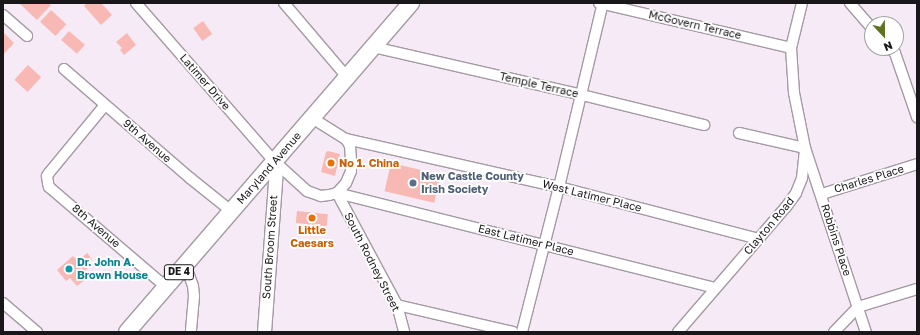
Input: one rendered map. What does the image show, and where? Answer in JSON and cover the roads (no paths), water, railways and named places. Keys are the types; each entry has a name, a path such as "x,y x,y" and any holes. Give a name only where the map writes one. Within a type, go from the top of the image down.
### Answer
{"main road":[{"name":"Maryland Avenue","path":"127,332 411,3"}],"street":[{"name":"Latimer Drive","path":"136,3 274,161"},
{"path":"284,3 347,77"},
{"path":"522,332 582,95 602,3"},
{"name":"McGovern Terrace","path":"602,3 791,48"},
{"name":"Clayton Road","path":"678,332 759,239 796,193 802,178 806,148 794,93 791,48 802,3"},
{"path":"850,3 864,19"},
{"path":"3,15 27,36"},
{"name":"Temple Terrace","path":"373,47 582,95 704,125"},
{"path":"895,56 917,117"},
{"name":"9th Avenue","path":"64,69 231,211"},
{"name":"8th Avenue","path":"105,105 49,173 47,179 49,186 166,287"},
{"name":"West Latimer Place","path":"312,118 346,138 559,187 759,239"},
{"path":"739,133 806,148"},
{"path":"274,161 307,192 321,196 337,193 346,183 351,171 351,152 346,138"},
{"name":"Robbins Place","path":"806,148 866,332"},
{"name":"South Broom Street","path":"264,332 276,170 274,161"},
{"name":"Charles Place","path":"822,194 917,164"},
{"name":"East Latimer Place","path":"337,193 715,288"},
{"name":"South Rodney Street","path":"337,193 397,305 404,332"},
{"path":"185,264 193,286 194,296 191,332"},
{"path":"834,332 858,307 917,289"},
{"path":"3,303 37,332"},
{"path":"397,305 513,332"}],"place":[{"name":"No 1. China","path":"331,163"},
{"name":"New Castle County Irish Society","path":"413,183"},
{"name":"Little Caesars","path":"312,218"},
{"name":"Dr. John A. Brown House","path":"69,269"}]}
